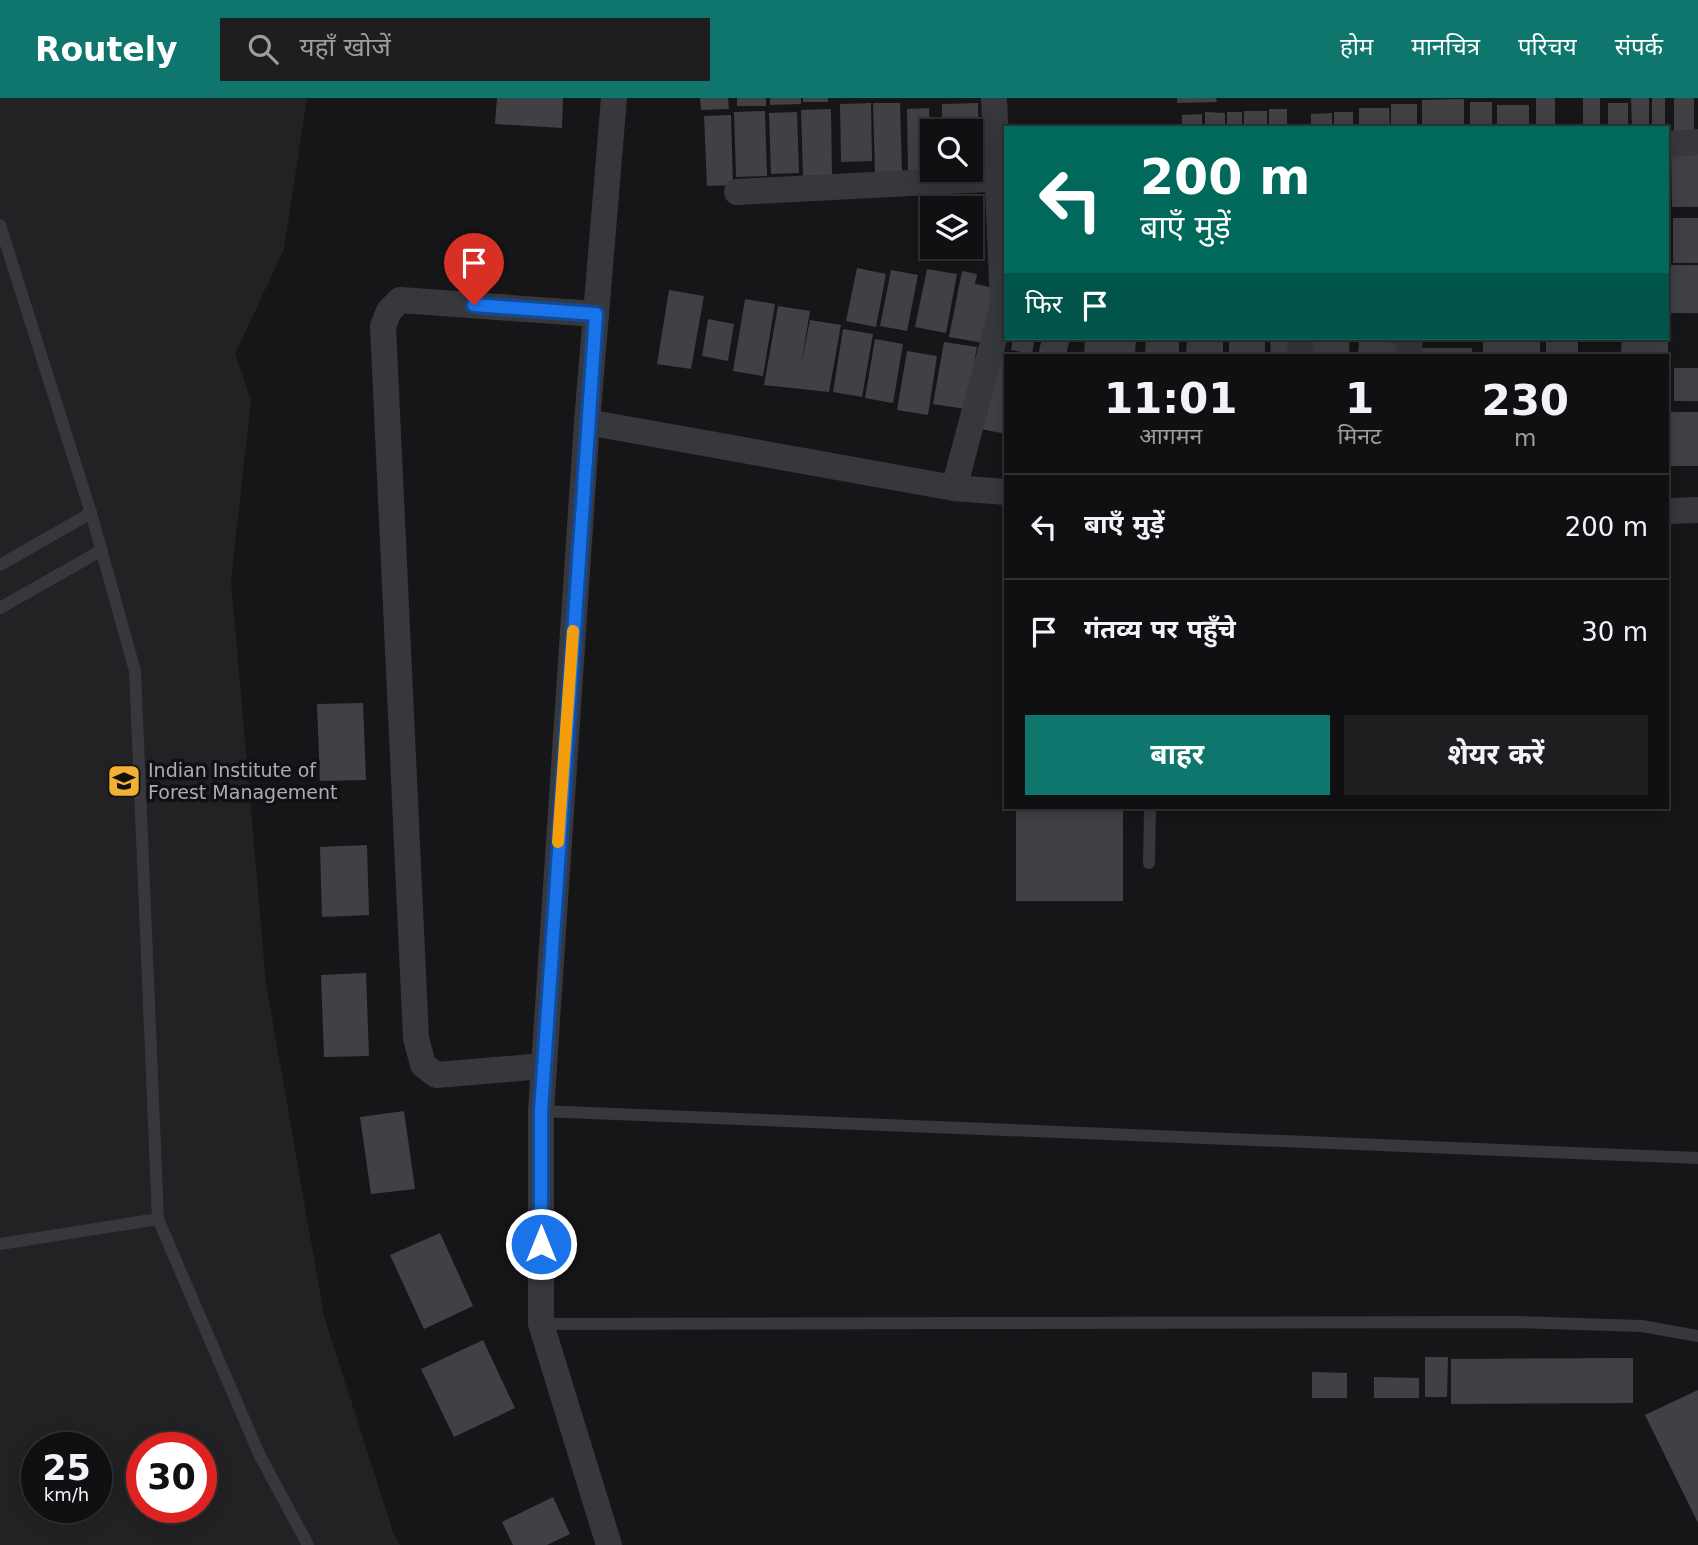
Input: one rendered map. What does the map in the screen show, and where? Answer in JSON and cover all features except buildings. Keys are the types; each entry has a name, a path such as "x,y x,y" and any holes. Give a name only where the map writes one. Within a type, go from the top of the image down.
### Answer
{"street":[{"path":"609,1545 541,1324 541,1111 587,422 614,98"},
{"path":"954,488 1004,305 1002,178 993,98"},
{"path":"1669,144 1698,142"},
{"path":"737,192 1002,178"},
{"path":"544,1066 436,1074 423,1065 416,1038 383,326 389,311 400,300 596,314"},
{"path":"587,422 954,488 1004,492"},
{"path":"1669,511 1698,510"}],"lane":[{"path":"0,225 91,513 135,671 158,1219 259,1454 308,1545"},
{"path":"0,565 91,513"},
{"path":"0,608 102,550"},
{"path":"1149,863 1150,809"},
{"path":"541,1111 1698,1158"},
{"path":"0,1244 158,1219"},
{"path":"541,1324 1517,1322 1642,1326 1698,1336"}],"shaded area":[{"name":"Indian Institute of Forest Management","path":"0,98 307,98 284,249 235,354 251,400 231,580 266,983 324,1316 393,1532 400,1545 0,1545"}],"slow traffic":[{"path":"558,842 573,631"}],"place":[{"name":"Indian Institute of Forest Management","path":"124,781"}],"route":[{"path":"474,305 596,314 541,1111 541,1244"}]}
